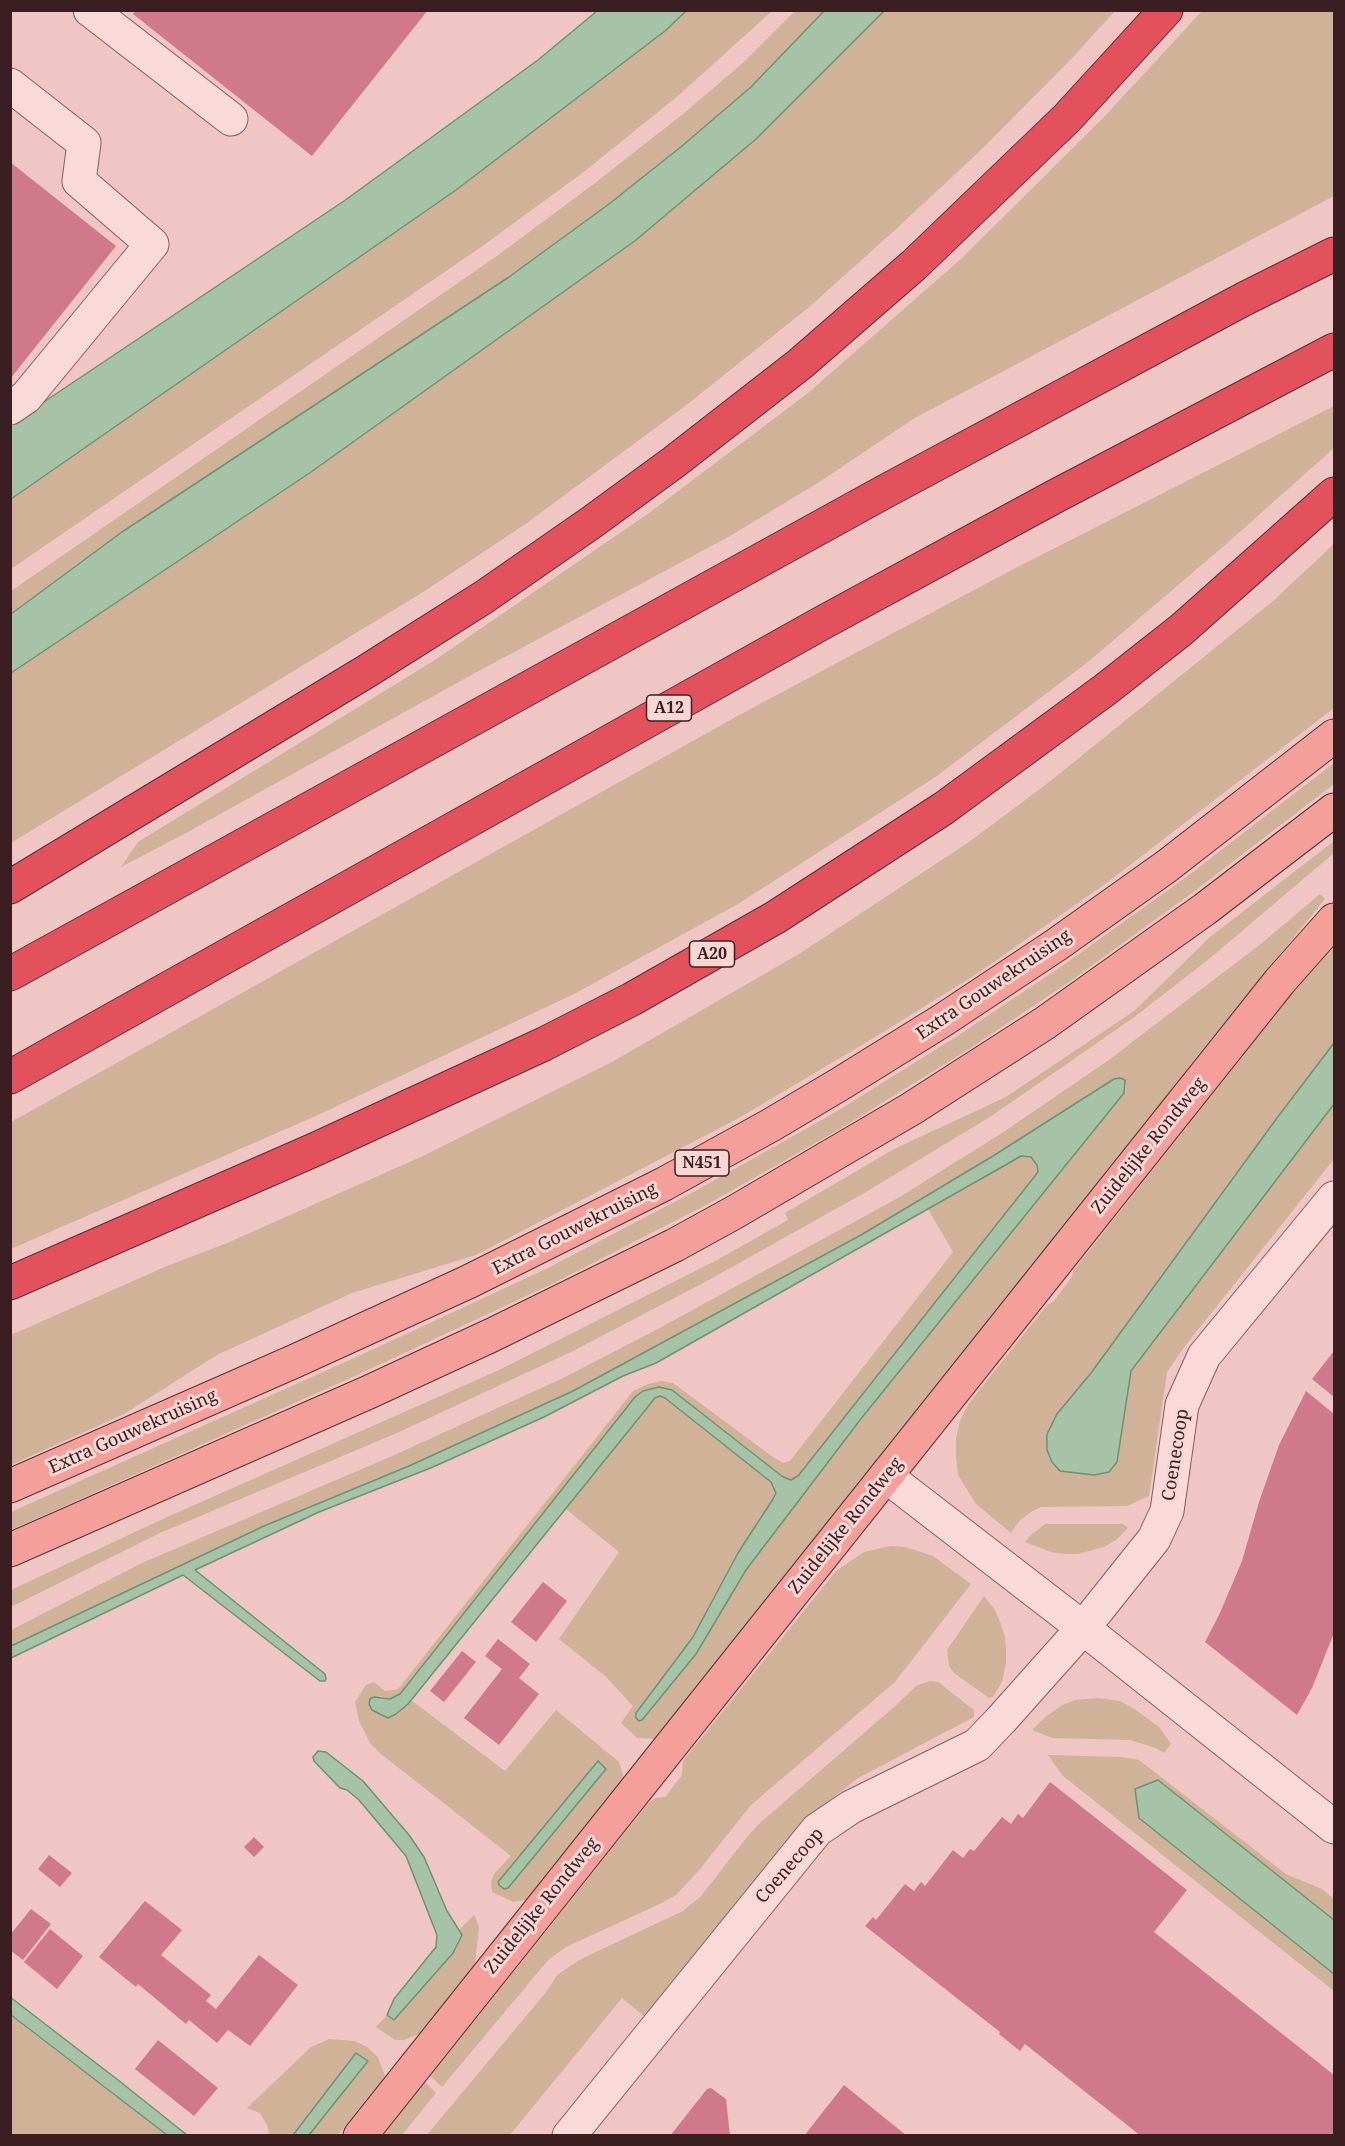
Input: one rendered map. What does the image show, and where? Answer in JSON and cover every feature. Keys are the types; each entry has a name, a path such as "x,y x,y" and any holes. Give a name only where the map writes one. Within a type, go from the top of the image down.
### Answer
{"highway":[{"path":"10,887 455,615 592,522 674,462 800,364 914,265 1067,118 1166,10"},
{"path":"10,974 873,497 1244,299 1335,254"},
{"name":"A12","path":"10,1077 822,623 1052,498 1335,350"},
{"name":"A20","path":"10,1284 316,1149 544,1044 651,988 776,917 944,808 1106,689 1190,622 1335,494"}],"main road":[{"name":"Extra Gouwekruising","path":"10,1486 305,1357 468,1282 664,1184 771,1125 943,1020 1056,945 1167,866 1335,736"},
{"path":"10,1550 431,1364 554,1306 735,1212 902,1115 1045,1023 1205,909 1335,810"},
{"name":"Zuidelijke Rondweg","path":"360,2136 1280,981 1335,920"}],"street":[{"path":"90,10 231,119"},
{"path":"10,85 84,144 79,181 152,244 26,397 10,408"},
{"name":"Coenecoop","path":"569,2136 817,1830 851,1806 976,1745 1083,1628 1154,1539 1167,1511 1182,1405 1204,1356 1335,1198"},
{"path":"886,1476 1335,1827"}],"shaded area":[{"path":"825,10 884,11 756,139 636,240 311,472 11,673 11,614 122,532 509,277 609,204 751,87"},
{"path":"597,11 686,11 665,31 456,190 11,499 11,424 344,201 538,60"},
{"path":"686,11 772,11 679,95 585,171 484,245 11,569 10,499 456,190 665,31"},
{"path":"795,11 825,11 751,87 609,204 509,277 122,532 11,614 11,591 497,256 683,114 744,62"},
{"path":"884,11 1115,11 982,149 895,230 808,308 689,403 527,523 420,594 11,843 10,673 311,472 636,240 756,139"},
{"path":"1202,11 1334,11 1334,196 913,419 821,481 730,536 121,867 138,842 435,660 649,513 808,393 962,258 1104,117"},
{"path":"1334,406 1334,448 1088,662 937,776 738,904 576,993 318,1115 11,1249 11,1122 741,714 1006,573"},
{"path":"1334,544 1334,708 1108,882 978,973 739,1118 476,1255 352,1293 217,1355 124,1414 11,1465 11,1335 423,1156 612,1062 799,954 969,842 1048,783 1273,601"},
{"path":"1334,763 1334,784 1196,890 1072,980 966,1051 840,1129 708,1204 552,1284 366,1371 11,1530 11,1512 548,1268 701,1188 834,1113 959,1035 1065,964 1189,875"},
{"path":"1334,841 1334,853 1209,959 1133,1018 993,1115 866,1192 707,1281 571,1352 397,1433 160,1533 11,1607 11,1590 165,1518 499,1370 717,1260 788,1220 785,1213 894,1149 1006,1097 1134,1011 1210,937"},
{"path":"1320,894 1325,899 1197,1056 1118,1161 655,1739 637,1738 621,1723 633,1706 605,1676 559,1639 619,1552 566,1509 655,1397 660,1396 775,1487 776,1493 773,1499 738,1553 693,1638 636,1713 639,1721 642,1720 696,1654 746,1570 860,1420 1124,1093 1126,1085 1114,1079 993,1156 861,1235 573,1391 409,1466 264,1526 11,1646 11,1630 142,1563 390,1457 563,1378 898,1198 1002,1133 1106,1062 1262,943"},
{"path":"1334,947 1334,1043 1091,1373 1057,1414 1124,1419 1131,1372 1334,1104 1334,1159 1185,1346 1167,1372 1149,1496 1127,1506 1041,1507 1020,1520 1011,1533 976,1504 958,1475 956,1438 960,1421 969,1403 1047,1305 1053,1302 1072,1277 1073,1271 1296,989"},
{"path":"1334,1043 1334,1104 1131,1371 1117,1462 1109,1472 1094,1475 1060,1471 1052,1462 1047,1450 1047,1434 1057,1414 1091,1373"},
{"path":"1114,1079 1125,1080 1124,1093 860,1420 746,1570 696,1654 642,1720 639,1721 636,1718 636,1713 693,1637 738,1553 776,1493 771,1482 660,1396 655,1398 408,1704 388,1718 372,1710 369,1704 370,1699 374,1697 390,1699 400,1694 635,1397 643,1391 659,1387 672,1390 783,1477 791,1480 798,1476 1038,1172 1037,1165 1031,1157 1021,1156 656,1363 623,1376 544,1417 433,1467 319,1512 195,1570 325,1674 325,1681 320,1681 183,1575 11,1658 11,1646 264,1526 409,1466 573,1391 861,1235 993,1156"},
{"path":"1021,1156 1031,1157 1037,1165 1038,1172 798,1476 791,1480 783,1477 672,1390 635,1397 399,1694 390,1699 380,1696 370,1707 384,1717 397,1714 411,1700 505,1771 556,1710 619,1762 624,1778 526,1900 513,1902 492,1892 491,1882 494,1874 511,1856 381,1754 370,1743 359,1721 355,1702 366,1685 374,1682 385,1691 399,1688 633,1391 661,1381 673,1383 773,1457 783,1463 790,1461 953,1252 928,1209","holes":["597,1762 606,1769 508,1888 499,1886 498,1882"]},
{"path":"1045,1524 1123,1524 1128,1528 1116,1540 1104,1547 1078,1554 1064,1554 1051,1552 1025,1542"},
{"path":"890,1546 905,1547 933,1556 971,1584 895,1682 751,1805 676,1895 566,1947 549,1959 442,2087 430,2076 648,1804 655,1798 665,1797 682,1775 683,1761 836,1571 864,1552"},
{"path":"984,1596 995,1610 1000,1622 1006,1650 1002,1682 993,1697 989,1698 954,1673 949,1666 947,1650"},
{"path":"930,1681 938,1682 974,1710 974,1717 858,1778 805,1820 647,2019 622,1998 510,2135 426,2136 547,1991 557,1975 581,1959 683,1911 701,1896 761,1822 916,1686"},
{"path":"1098,1698 1120,1701 1136,1710 1159,1727 1171,1744 1164,1753 1156,1748 1130,1740 1052,1738 1032,1730 1062,1705 1075,1700"},
{"path":"318,1751 326,1752 363,1781 409,1835 424,1857 447,1911 462,1935 453,1953 394,2020 387,2015 394,1999 436,1947 437,1935 406,1856 359,1800 347,1790 340,1788 314,1761 313,1757"},
{"path":"1048,1755 1121,1757 1139,1760 1286,1874 1322,1889 1334,1899 1334,1920 1158,1780 1139,1818 1334,1974 1334,1991 1063,1776"},
{"path":"598,1761 606,1769 508,1888 504,1889 498,1882"},
{"path":"1158,1780 1334,1920 1334,1974 1139,1818 1135,1789"},
{"path":"474,1915 479,1926 475,1964 419,2034 404,2040 395,2040 376,2027 387,2015 394,2020 462,1935 459,1930"},
{"path":"10,1997 187,2135 167,2135 11,2015"},
{"path":"10,2015 38,2037 167,2135 11,2135"},
{"path":"329,2039 354,2041 367,2047 378,2057 385,2076 338,2135 309,2135 368,2061 357,2053 293,2135 269,2135 268,2127 260,2113 247,2108 311,2047"},
{"path":"356,2053 368,2061 309,2135 293,2135"},
{"path":"425,2082 436,2093 402,2135 383,2135"}],"building":[{"path":"136,10 428,10 312,156 133,14"},
{"path":"10,162 116,246 10,379"},
{"path":"1334,1351 1334,1397 1312,1379"},
{"path":"1306,1391 1334,1414 1334,1633 1312,1688 1297,1715 1205,1642 1242,1561 1279,1445"},
{"path":"543,1582 567,1601 536,1642 511,1622"},
{"path":"498,1639 530,1664 519,1678 539,1694 499,1745 464,1718 502,1669 485,1656"},
{"path":"462,1651 476,1662 444,1702 430,1691"},
{"path":"1050,1782 1187,1890 1154,1932 1334,2075 1334,2136 1141,2136 1025,2044 1020,2051 999,2034 1000,2032 865,1926 873,1917 876,1920 905,1884 914,1891 921,1882 925,1886 953,1850 963,1858 970,1849 974,1851 1002,1817 1011,1824 1018,1814 1023,1818"},
{"path":"254,1837 264,1847 254,1857 244,1847"},
{"path":"49,1855 72,1873 60,1887 38,1869"},
{"path":"145,1901 182,1930 161,1955 211,1995 206,2001 216,2009 259,1955 298,1985 250,2046 228,2030 217,2043 189,2020 186,2024 138,1984 136,1987 99,1957"},
{"path":"31,1909 51,1924 23,1960 10,1950 10,1935"},
{"path":"50,1929 83,1956 57,1989 24,1962"},
{"path":"158,2040 218,2088 194,2116 135,2069"},
{"path":"844,2085 907,2136 804,2136"},
{"path":"711,2088 726,2099 730,2136 670,2136 707,2089"}]}
